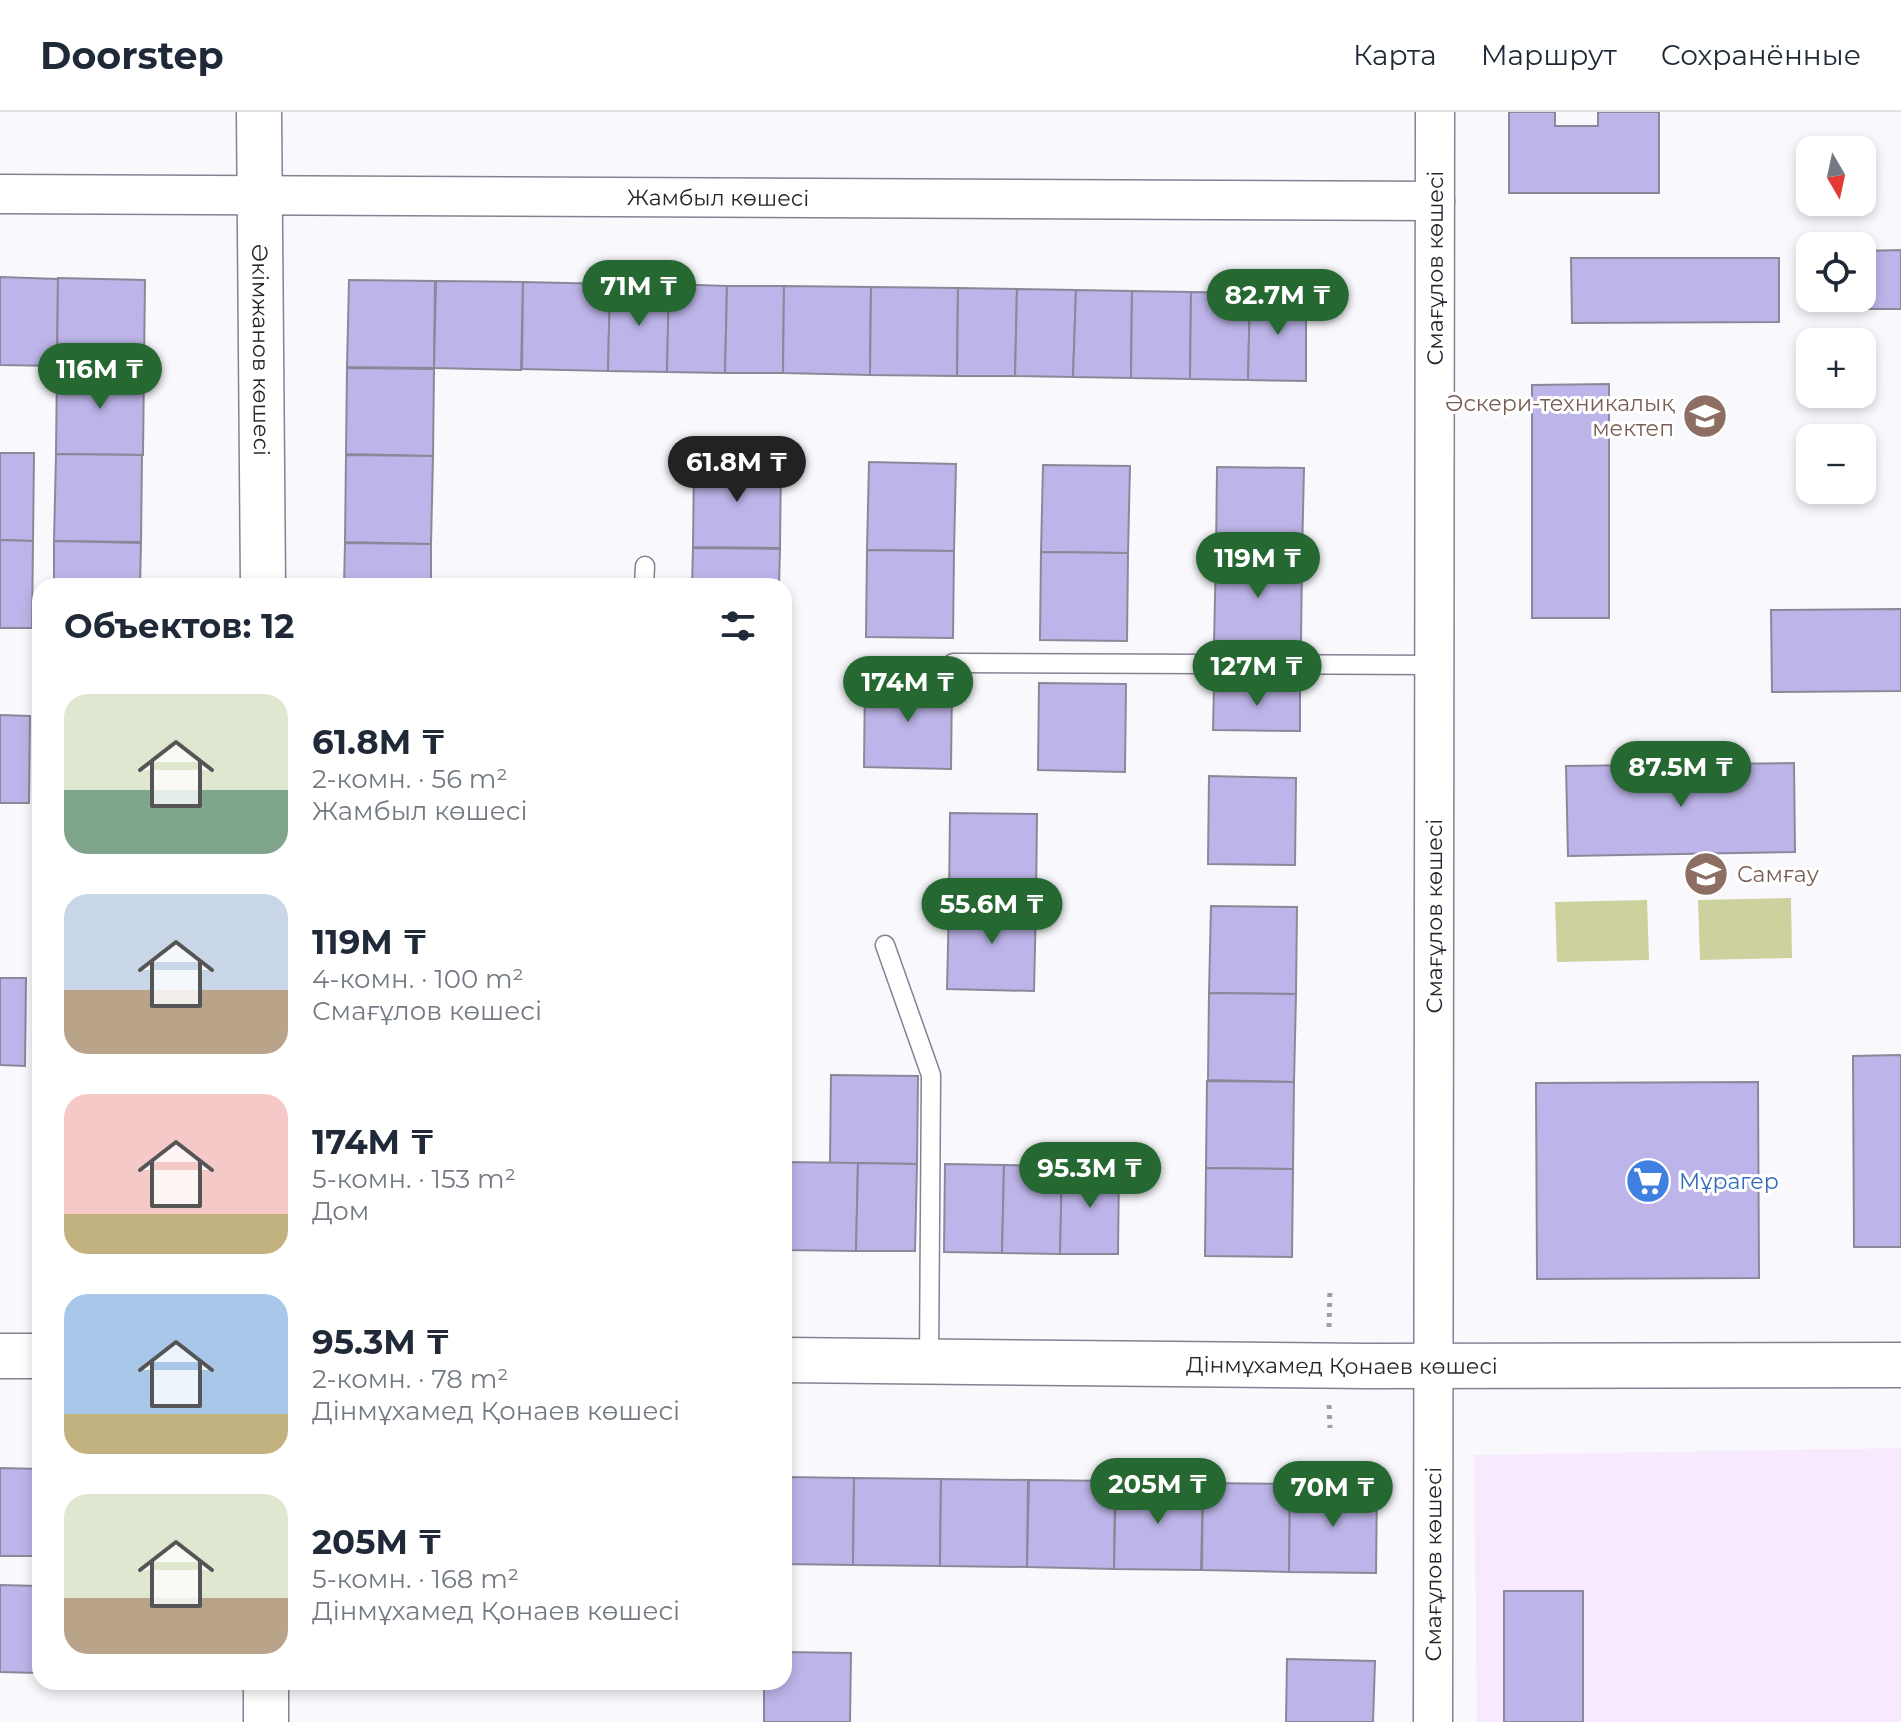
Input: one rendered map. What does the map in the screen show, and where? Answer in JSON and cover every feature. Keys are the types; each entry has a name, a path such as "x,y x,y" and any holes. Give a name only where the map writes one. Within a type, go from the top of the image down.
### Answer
{"street":[{"name":"Әкімжанов көшесі","path":"259,112 263,578"},
{"name":"Смағұлов көшесі","path":"1433,1722 1435,112"},
{"name":"Жамбыл көшесі","path":"0,194 1435,201"},
{"path":"0,1356 32,1356"},
{"name":"Дінмұхамед Қонаев көшесі","path":"792,1360 1434,1366 1901,1365"},
{"path":"266,1690 266,1722"}],"lane":[{"path":"644,578 645,566"},
{"path":"953,663 1435,665"},
{"path":"885,945 931,1075 929,1361"}],"path":[{"path":"1328,1336 1330,1288"},
{"path":"1329,1395 1330,1428"}],"shaded area":[{"path":"1901,1448 1901,1722 1477,1722 1474,1455"}],"green space":[{"path":"1791,898 1792,958 1700,960 1698,900"},
{"path":"1647,900 1649,960 1557,962 1555,902"}],"building":[{"path":"1509,112 1555,112 1555,126 1598,126 1598,112 1659,112 1659,193 1509,193"},
{"path":"1901,250 1901,309 1876,309 1876,251"},
{"path":"1571,258 1779,258 1779,322 1572,323"},
{"path":"0,277 58,279 57,366 0,365"},
{"path":"58,278 145,280 144,367 57,366"},
{"path":"349,280 435,281 434,368 347,367"},
{"path":"436,281 523,282 521,370 434,368"},
{"path":"523,282 610,284 608,371 522,369"},
{"path":"610,284 669,284 667,372 608,371"},
{"path":"669,284 727,286 725,373 667,372"},
{"path":"727,286 784,286 783,373 725,373"},
{"path":"784,286 871,287 870,375 783,373"},
{"path":"871,287 958,288 957,376 870,375"},
{"path":"958,288 1017,289 1015,376 957,376"},
{"path":"1017,289 1076,290 1073,377 1015,376"},
{"path":"1076,290 1132,291 1131,378 1073,377"},
{"path":"1132,291 1191,292 1190,379 1131,378"},
{"path":"1191,292 1250,293 1248,380 1190,379"},
{"path":"1250,293 1306,293 1306,381 1248,380"},
{"path":"57,366 144,368 143,455 56,454"},
{"path":"347,368 434,369 433,456 346,454"},
{"path":"1609,384 1609,618 1532,618 1532,385"},
{"path":"0,453 34,453 33,541 0,540"},
{"path":"56,454 142,455 141,542 54,541"},
{"path":"346,455 433,456 431,544 345,542"},
{"path":"694,460 781,461 780,548 693,547"},
{"path":"869,462 956,464 954,551 867,550"},
{"path":"1043,465 1130,466 1128,553 1041,552"},
{"path":"1217,467 1304,468 1302,556 1216,555"},
{"path":"0,540 33,541 32,628 0,628"},
{"path":"54,541 141,543 140,578 54,578"},
{"path":"345,543 431,544 431,578 344,578"},
{"path":"693,548 780,549 779,578 692,578"},
{"path":"867,550 954,551 953,638 866,637"},
{"path":"1041,552 1128,553 1127,641 1040,640"},
{"path":"1216,555 1302,556 1301,644 1214,643"},
{"path":"1901,609 1901,691 1772,692 1771,610"},
{"path":"865,680 952,681 951,769 864,767"},
{"path":"1039,683 1126,684 1125,772 1038,770"},
{"path":"1214,685 1300,687 1300,731 1213,730"},
{"path":"0,715 30,716 29,803 0,803"},
{"path":"1794,763 1795,852 1568,856 1566,766"},
{"path":"1209,776 1296,778 1295,865 1208,864"},
{"path":"950,813 1037,814 1036,901 949,900"},
{"path":"949,902 1036,903 1034,991 947,989"},
{"path":"1211,906 1297,907 1296,994 1209,993"},
{"path":"0,978 26,978 25,1066 0,1065"},
{"path":"1209,993 1296,994 1294,1082 1208,1080"},
{"path":"1901,1055 1901,1247 1854,1247 1853,1056"},
{"path":"831,1075 918,1076 917,1164 830,1163"},
{"path":"1207,1081 1294,1082 1293,1169 1206,1168"},
{"name":"Мұрагер","path":"1758,1082 1759,1278 1537,1279 1536,1083"},
{"path":"792,1162 858,1163 856,1251 792,1250"},
{"path":"858,1163 917,1164 915,1251 856,1251"},
{"path":"945,1164 1004,1165 1002,1253 944,1252"},
{"path":"1004,1165 1062,1166 1060,1254 1002,1253"},
{"path":"1062,1166 1119,1167 1118,1254 1060,1254"},
{"path":"1206,1168 1293,1169 1292,1257 1205,1256"},
{"path":"0,1468 32,1469 32,1556 0,1556"},
{"path":"792,1477 854,1478 853,1565 792,1564"},
{"path":"854,1478 941,1479 940,1566 853,1565"},
{"path":"941,1479 1028,1480 1027,1567 940,1566"},
{"path":"1029,1480 1115,1481 1114,1569 1027,1567"},
{"path":"1116,1481 1203,1483 1201,1570 1114,1569"},
{"path":"1203,1483 1290,1484 1289,1572 1202,1570"},
{"path":"1290,1484 1377,1486 1376,1573 1289,1572"},
{"path":"0,1585 32,1586 32,1673 0,1672"},
{"path":"1504,1591 1583,1591 1583,1722 1504,1722"},
{"path":"792,1652 851,1653 850,1722 764,1722 764,1690 792,1690"},
{"path":"1287,1659 1375,1661 1373,1722 1286,1722"}],"place":[{"name":"Әскери-техникалық мектеп","path":"1705,416"},
{"name":"Самғау","path":"1706,874"},
{"name":"Мұрагер","path":"1648,1181"}]}
